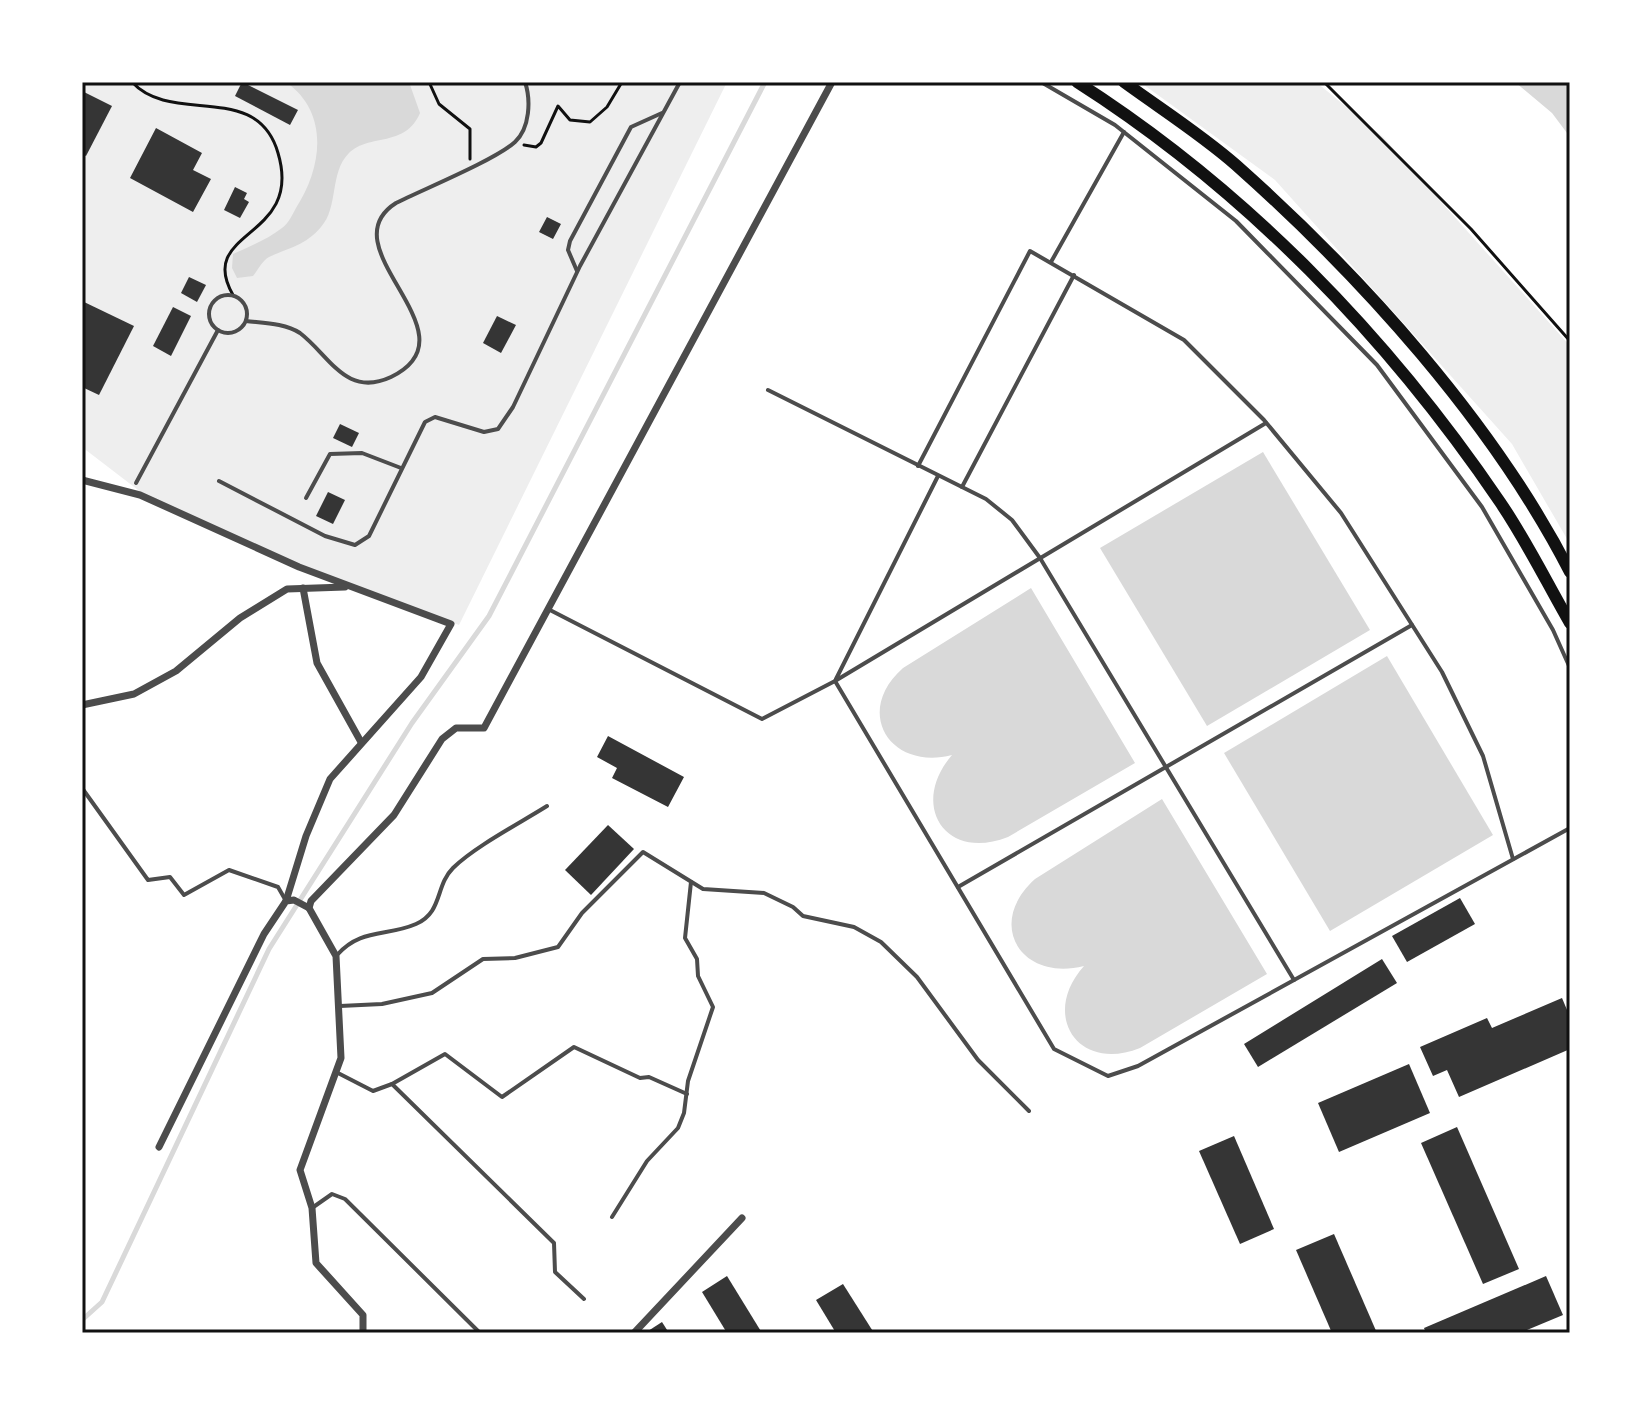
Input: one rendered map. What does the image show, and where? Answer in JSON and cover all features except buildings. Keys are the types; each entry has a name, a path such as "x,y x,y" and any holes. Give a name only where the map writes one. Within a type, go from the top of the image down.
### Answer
{"main road":[{"path":"1077,82 1126,113 1250,212 1394,359 1502,504 1570,623"},
{"path":"1124,82 1234,163 1338,261 1474,419 1550,533 1570,572"}],"street":[{"path":"309,908 311,901 394,815 442,739 456,728 484,728 832,82"},
{"path":"82,480 140,495 299,567 451,624 421,677 330,779 306,836 290,900 264,934 159,1147"},
{"path":"82,705 134,694 176,671 240,618 287,589 351,587"},
{"path":"303,588 317,663 361,742"},
{"path":"290,900 309,908 336,956 341,1058 300,1170 312,1208 316,1263 363,1315 363,1333"},
{"path":"634,1333 742,1218"}],"lane":[{"path":"246,321 284,326 298,332 332,368 348,379 361,383 395,375 413,357 421,336 417,320 397,290 380,253 377,229 381,216 396,203 517,140 527,116 529,100 525,82"},
{"path":"219,481 325,536 355,545 369,536 418,430 435,417 484,432 498,429 513,407 577,271 680,82"},
{"path":"1041,82 1124,132 1236,221 1377,365 1482,507 1553,630 1570,668"},
{"path":"577,271 568,250 570,241 631,127 664,112"},
{"path":"1051,263 1124,132"},
{"path":"918,466 1030,251 1184,340 1266,423 1341,513 1442,672 1483,756 1513,859"},
{"path":"962,487 1074,275"},
{"path":"233,295 246,308 246,321 237,330 218,330 211,321 212,303 221,296 233,295"},
{"path":"136,483 218,330"},
{"path":"768,390 986,499 1012,520 1040,558 1294,980"},
{"path":"548,609 762,719 835,681 1266,423"},
{"path":"306,498 330,454 362,453 401,468"},
{"path":"835,681 938,476"},
{"path":"958,887 1412,625"},
{"path":"835,681 1054,1049 1108,1076 1138,1066 1570,828"},
{"path":"82,788 148,880 170,877 184,895 229,870 278,887 290,900"},
{"path":"336,956 349,941 419,923 440,901 451,869 547,806"},
{"path":"338,1006 382,1004 432,993 483,959 515,958 558,947 582,913 643,852 703,889 764,893 803,916 854,927 881,942 917,977 978,1060 1029,1111"},
{"path":"612,1217 647,1161 678,1128 713,1007 698,976 697,959 685,938 691,882"},
{"path":"336,1072 373,1091 392,1084 445,1054 502,1097 574,1047 640,1078 649,1077 687,1094"},
{"path":"392,1084 554,1243 555,1272 584,1299"},
{"path":"312,1208 332,1194 345,1199 480,1333"}],"path":[{"path":"132,82 159,100 220,106 254,118 278,151 282,178 278,202 268,219 227,255 223,267 223,277 233,295"},
{"path":"429,82 439,104 470,129 472,143 468,167"},
{"path":"517,140 527,148 541,143 558,106 570,120 590,122 607,107 622,82"},
{"path":"1324,82 1471,229 1570,341"}],"shaded area":[{"path":"82,82 727,82 459,625 299,564 142,493 82,447"},
{"path":"286,82 409,82 420,113 406,131 367,143 349,153 339,170 327,219 315,233 303,242 269,257 253,276 237,278 232,268 233,254 265,239 287,224 312,176 317,142 315,125 310,109"},
{"path":"1140,82 1316,82 1383,137 1570,346 1570,544 1512,444 1275,180"},
{"path":"1515,82 1570,82 1570,137 1552,113"},
{"path":"1263,452 1370,630 1207,726 1100,548"},
{"path":"1031,588 1135,763 1008,837 986,843 967,842 951,835 940,824 934,810 934,792 939,774 952,755 930,758 911,754 896,746 886,734 880,719 881,702 888,685 903,668"},
{"path":"1387,656 1493,835 1330,931 1224,753"},
{"path":"1162,799 1267,974 1140,1048 1118,1054 1099,1053 1083,1046 1072,1035 1066,1020 1065,1003 1071,985 1084,966 1062,969 1043,965 1028,957 1017,945 1012,931 1013,914 1020,896 1035,879"}],"waterway":[{"path":"82,1320 102,1302 269,949 412,723 489,616 765,82"}]}
